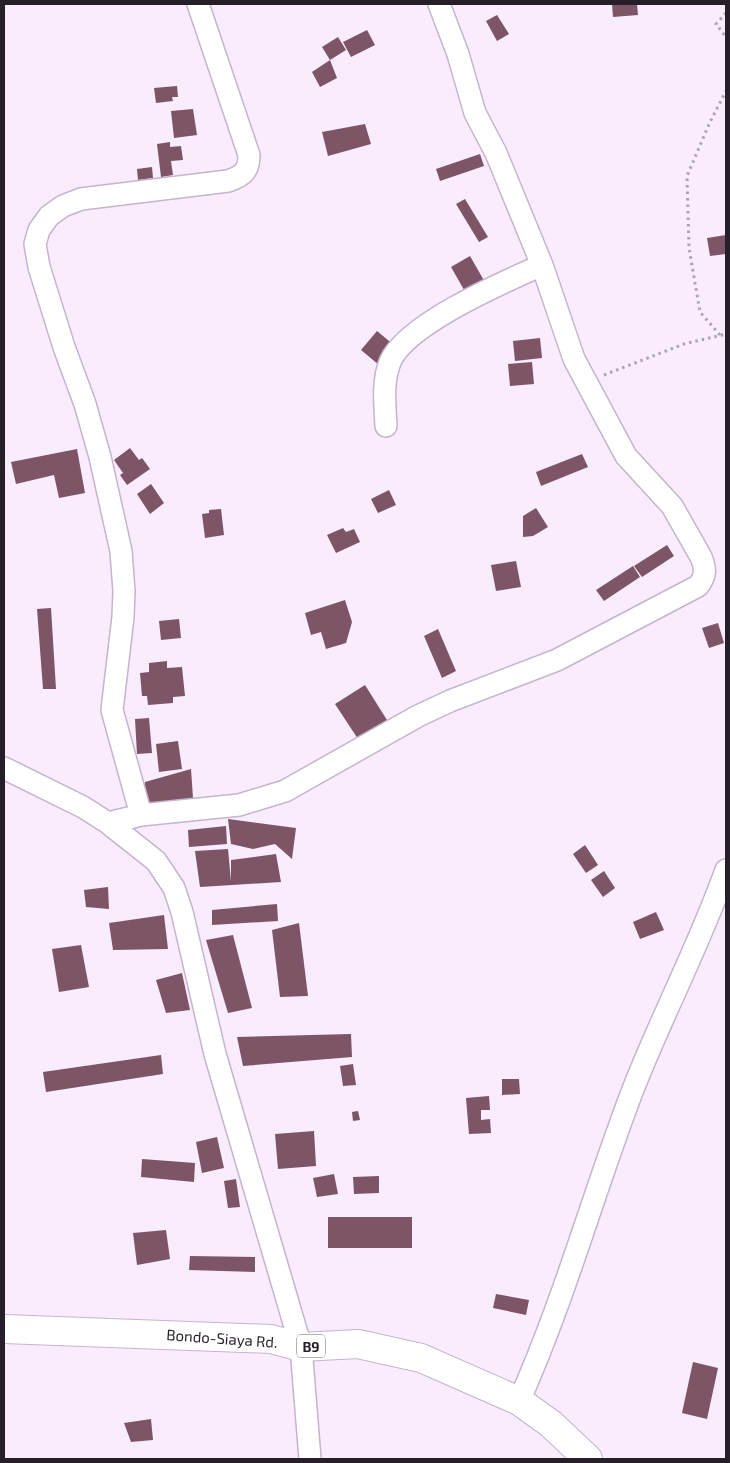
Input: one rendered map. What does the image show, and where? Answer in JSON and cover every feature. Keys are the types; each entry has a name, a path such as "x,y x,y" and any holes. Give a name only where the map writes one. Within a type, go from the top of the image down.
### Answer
{"highway":[{"name":"Bondo-Siaya Rd.","path":"4,1328 271,1339 301,1347 358,1344 399,1352 450,1369 519,1400 551,1424 588,1459"}],"street":[{"path":"141,815 112,710 123,617 124,591 121,551 100,457 85,404 61,338 39,266 35,244 39,230 49,216 63,206 81,199 228,181 240,177 247,170 249,155 198,4"},
{"path":"108,823 141,815 239,805 285,791 418,716 450,701 557,660 698,586 705,574 702,557 672,506 626,456 574,359 542,265 496,153 475,113 458,54 439,4"},
{"path":"386,426 385,386 390,362 398,348 460,302 542,265"},
{"path":"4,768 83,807 108,823 156,861 174,888 182,912 215,1054 301,1347 310,1459"},
{"path":"519,1400 550,1325 632,1090 669,1001 706,925 726,870"}],"path":[{"path":"726,13 716,24 726,37"},
{"path":"720,335 700,312 689,248 687,176 710,122 726,92"},
{"path":"586,384 633,362 726,334"}],"building":[{"path":"612,4 637,4 638,15 613,17"},
{"path":"497,15 509,34 497,41 486,21"},
{"path":"367,30 375,45 351,57 343,42"},
{"path":"338,37 346,50 330,60 322,47"},
{"path":"330,60 337,78 320,87 312,72"},
{"path":"177,86 178,97 172,97 173,101 156,103 154,88"},
{"path":"193,109 197,135 174,138 171,111"},
{"path":"365,124 371,144 328,156 322,132"},
{"path":"170,142 170,147 181,146 183,160 171,161 173,175 161,177 157,144"},
{"path":"480,154 484,166 440,181 436,169"},
{"path":"152,167 153,178 138,180 137,169"},
{"path":"465,199 488,237 479,242 456,204"},
{"path":"726,235 726,254 710,256 707,238"},
{"path":"470,256 486,284 467,295 451,267"},
{"path":"377,331 395,346 379,365 361,350"},
{"path":"540,338 542,358 515,361 513,341"},
{"path":"532,362 534,384 510,386 508,364"},
{"path":"130,448 139,460 142,458 150,469 127,485 120,475 123,473 114,460"},
{"path":"77,449 85,493 59,498 54,475 16,484 11,462"},
{"path":"582,454 588,467 541,486 536,472"},
{"path":"151,484 164,503 150,514 137,494"},
{"path":"389,490 396,505 378,513 371,499"},
{"path":"536,508 548,527 533,536 523,537 523,516"},
{"path":"221,509 224,535 205,538 202,514 209,513 209,510"},
{"path":"343,528 346,532 354,529 360,542 336,553 327,535"},
{"path":"667,545 674,556 642,577 634,566"},
{"path":"516,561 521,587 496,591 491,565"},
{"path":"633,566 640,577 604,601 596,590"},
{"path":"345,600 352,622 346,643 326,649 321,632 311,635 305,613"},
{"path":"51,608 56,689 43,689 37,609"},
{"path":"179,619 181,638 161,640 159,621"},
{"path":"718,623 724,643 709,648 702,628"},
{"path":"438,629 456,671 442,678 424,636"},
{"path":"167,661 167,668 182,667 185,696 173,697 173,703 148,705 147,696 142,696 140,673 149,672 149,663"},
{"path":"365,685 387,720 358,739 335,704"},
{"path":"149,718 152,753 137,754 135,719"},
{"path":"178,741 182,769 159,772 156,744"},
{"path":"191,769 193,798 141,815 145,782"},
{"path":"228,819 296,828 292,859 275,844 253,849 231,844"},
{"path":"226,826 227,844 189,847 188,830"},
{"path":"585,845 598,865 586,873 573,854"},
{"path":"228,849 231,881 231,860 276,854 281,882 200,887 195,851"},
{"path":"604,871 615,888 603,897 591,880"},
{"path":"108,887 109,909 86,907 84,890"},
{"path":"277,904 278,921 212,925 212,910"},
{"path":"656,912 664,930 640,939 633,922"},
{"path":"164,915 168,949 113,950 109,923"},
{"path":"299,923 308,996 280,997 272,930"},
{"path":"233,935 252,1008 228,1013 206,940"},
{"path":"81,945 89,987 59,992 52,949"},
{"path":"182,973 190,1010 166,1013 156,980"},
{"path":"351,1034 352,1057 243,1066 237,1037"},
{"path":"161,1055 163,1074 46,1092 43,1072"},
{"path":"353,1064 356,1085 343,1086 340,1066"},
{"path":"502,1079 519,1079 520,1094 502,1095"},
{"path":"489,1096 490,1110 481,1110 481,1120 490,1119 491,1133 469,1134 466,1098"},
{"path":"358,1111 360,1120 353,1121 352,1112"},
{"path":"314,1131 316,1166 278,1169 275,1134"},
{"path":"217,1137 224,1168 202,1173 196,1142"},
{"path":"142,1159 195,1163 194,1182 141,1177"},
{"path":"334,1174 338,1194 317,1197 313,1178"},
{"path":"379,1176 379,1193 354,1194 353,1177"},
{"path":"236,1179 240,1207 228,1208 224,1181"},
{"path":"328,1217 412,1217 412,1248 328,1248"},
{"path":"166,1230 170,1259 137,1265 133,1233"},
{"path":"190,1256 255,1257 255,1272 189,1270"},
{"path":"496,1294 529,1300 526,1315 493,1308"},
{"path":"693,1362 718,1368 707,1419 682,1413"},
{"path":"151,1419 153,1440 131,1442 124,1423"}]}
